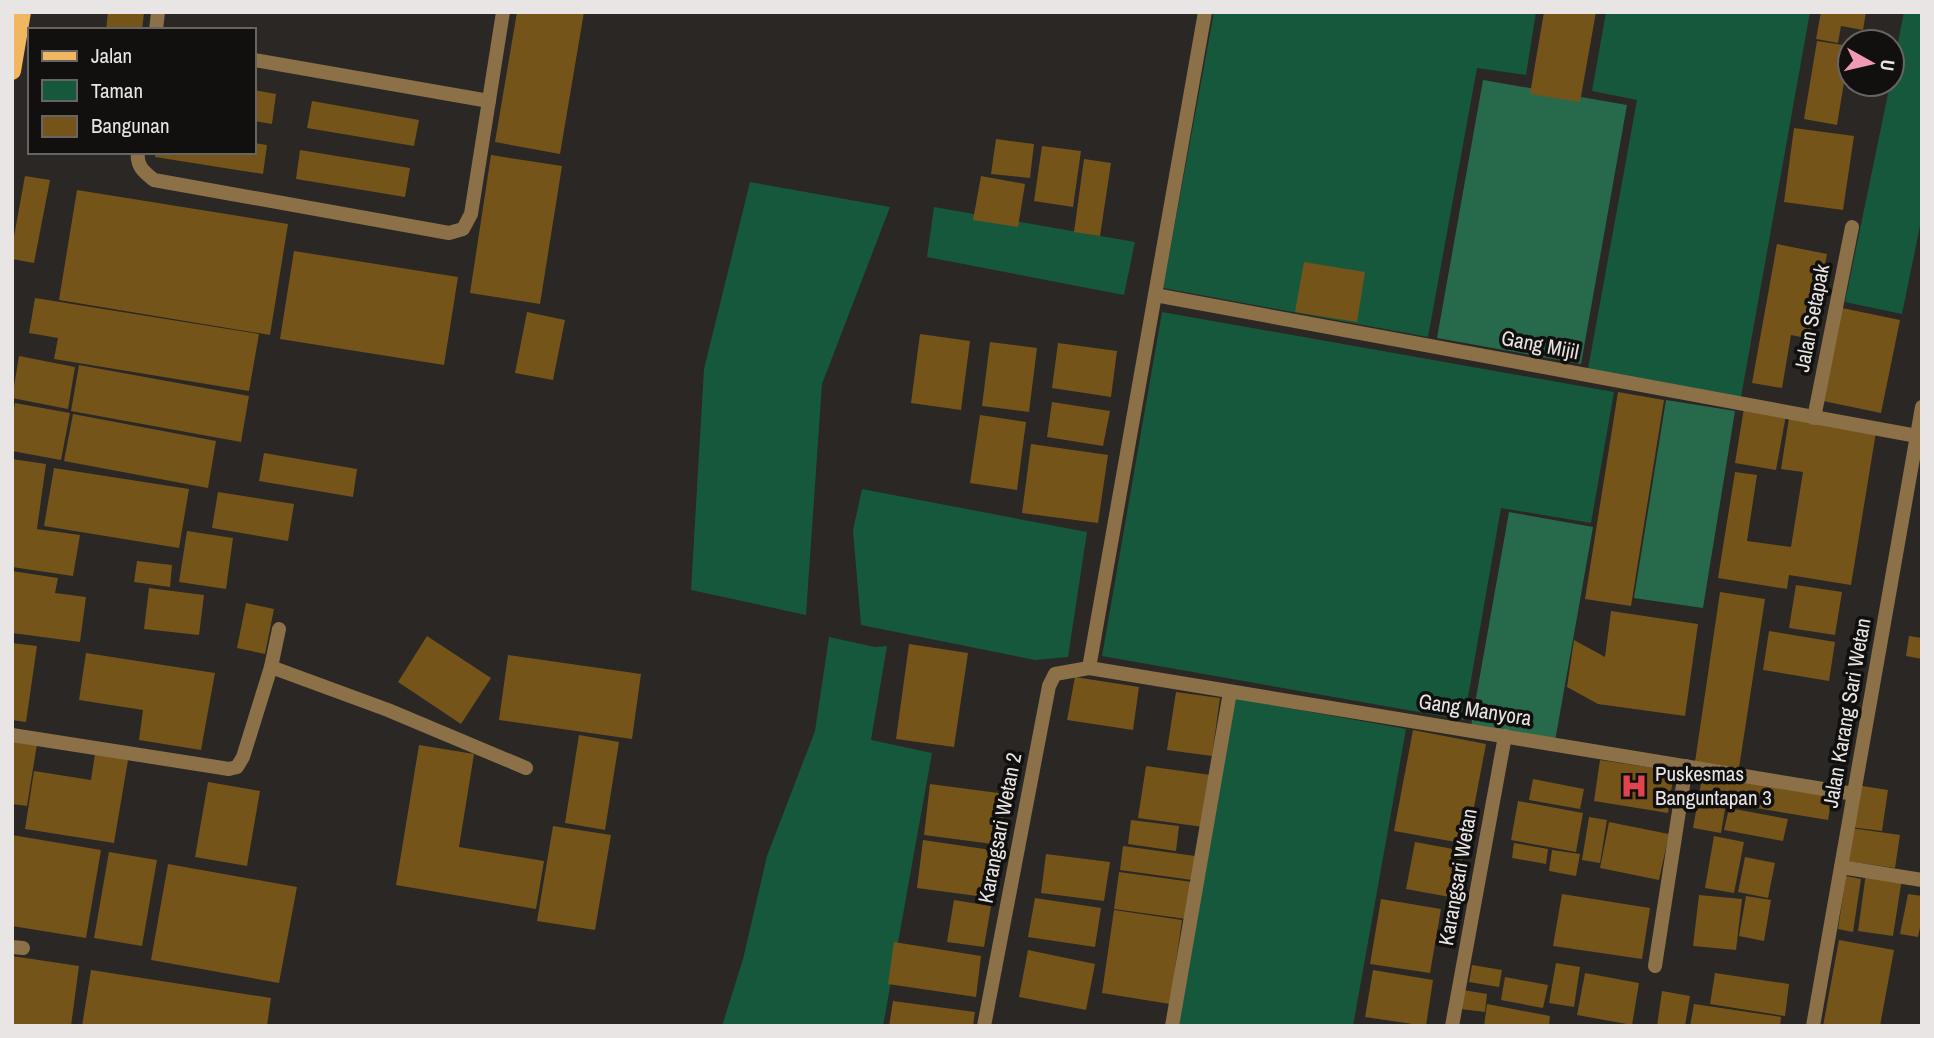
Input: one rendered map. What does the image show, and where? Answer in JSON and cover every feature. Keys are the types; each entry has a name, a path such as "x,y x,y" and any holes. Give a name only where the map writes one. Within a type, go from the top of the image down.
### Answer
{"main road":[{"path":"12,71 22,12"}],"street":[{"path":"138,154 142,171 154,180 449,233 463,229 471,214 503,12"},
{"path":"1089,668 1205,12"},
{"path":"256,60 489,101"},
{"name":"Jalan Setapak","path":"1814,418 1852,227"},
{"name":"Gang Mijil","path":"1155,295 1917,436"},
{"name":"Jalan Karang Sari Wetan","path":"1813,1026 1922,407"},
{"path":"12,736 229,769 237,767 243,757 271,667 279,629"},
{"path":"271,667 388,710 526,768"},
{"name":"Gang Manyora","path":"1089,668 1854,794"},
{"name":"Karangsari Wetan 2","path":"984,1026 1051,679 1055,674 1089,668"},
{"path":"1171,1026 1230,692"},
{"name":"Karangsari Wetan","path":"1452,1026 1505,736"},
{"path":"1655,966 1686,766"},
{"path":"1841,867 1922,880"}],"green space":[{"path":"1214,12 1536,12 1526,75 1477,68 1428,337 1163,288"},
{"path":"1606,12 1810,12 1741,397 1588,369 1637,100 1592,91"},
{"path":"1904,12 1922,12 1922,216 1902,314 1845,302 1887,98 1906,98 1906,28 1901,28"},
{"path":"1483,80 1627,105 1581,364 1437,338"},
{"path":"750,182 890,207 822,384 806,615 691,590 704,369"},
{"path":"934,207 1135,242 1124,295 927,257"},
{"path":"1162,312 1614,392 1591,523 1501,508 1464,720 1102,656"},
{"path":"1666,400 1735,411 1703,608 1634,598"},
{"path":"862,489 1087,532 1068,657 1035,660 861,625 853,530"},
{"path":"1509,512 1593,527 1555,741 1471,726"},
{"path":"829,637 875,647 887,646 871,740 932,753 883,1026 722,1026 743,959 767,856 815,731"},
{"path":"1232,698 1406,729 1353,1026 1174,1026"}],"building":[{"path":"108,12 144,13 142,28 106,28"},
{"path":"517,12 584,12 560,154 495,142"},
{"path":"1544,12 1596,12 1580,102 1530,94"},
{"path":"1821,12 1866,12 1863,28 1836,28 1836,43 1816,39"},
{"path":"1817,41 1836,44 1836,98 1841,98 1837,125 1804,119"},
{"path":"256,90 276,94 272,124 256,121"},
{"path":"312,101 419,120 414,146 307,128"},
{"path":"1794,128 1854,136 1843,210 1784,202"},
{"path":"996,139 1034,144 1030,178 991,174"},
{"path":"256,143 267,145 263,174 155,157 156,154 256,154"},
{"path":"1042,146 1081,151 1073,207 1034,201"},
{"path":"300,150 410,168 405,197 296,179"},
{"path":"491,155 562,166 540,304 470,293"},
{"path":"1084,159 1111,163 1100,236 1074,232"},
{"path":"25,176 50,180 34,263 12,259"},
{"path":"981,176 1025,184 1018,227 973,220"},
{"path":"77,190 288,224 270,335 59,300"},
{"path":"1777,244 1827,254 1811,339 1791,335 1782,388 1752,383"},
{"path":"294,251 458,277 444,365 280,339"},
{"path":"1304,262 1365,272 1357,322 1295,312"},
{"path":"35,298 259,334 249,391 54,359 58,338 29,333"},
{"path":"1842,308 1900,320 1881,413 1823,401"},
{"path":"527,312 565,320 553,380 515,373"},
{"path":"920,334 970,341 961,410 911,403"},
{"path":"990,342 1037,348 1029,412 982,406"},
{"path":"1058,343 1117,351 1111,397 1052,388"},
{"path":"19,356 75,367 68,409 12,398"},
{"path":"79,365 249,396 241,442 71,411"},
{"path":"1618,392 1664,400 1631,606 1585,599"},
{"path":"1052,402 1110,411 1103,446 1047,437"},
{"path":"15,403 70,413 61,460 12,451"},
{"path":"1744,408 1786,415 1776,470 1735,463"},
{"path":"73,414 216,441 208,488 64,461"},
{"path":"980,415 1026,422 1017,490 970,483"},
{"path":"1789,418 1876,432 1851,585 1789,575 1787,589 1718,578 1735,472 1757,475 1747,541 1791,547 1803,472 1781,469"},
{"path":"1031,444 1108,455 1098,523 1022,513"},
{"path":"264,453 357,469 353,497 259,481"},
{"path":"12,459 46,464 37,529 80,535 73,576 12,567"},
{"path":"54,468 189,489 179,548 44,526"},
{"path":"218,492 294,504 288,541 212,528"},
{"path":"187,531 233,538 226,589 179,582"},
{"path":"137,561 172,565 170,587 134,582"},
{"path":"12,571 58,578 55,593 86,597 80,642 12,633"},
{"path":"1796,585 1842,592 1835,635 1789,628"},
{"path":"149,588 204,595 199,635 144,629"},
{"path":"1720,592 1765,599 1739,768 1695,762"},
{"path":"246,603 274,609 265,654 237,648"},
{"path":"1611,611 1698,624 1685,716 1598,704 1567,687 1574,640 1605,657"},
{"path":"1769,631 1835,642 1829,681 1763,670"},
{"path":"427,636 491,678 461,724 398,682"},
{"path":"1909,636 1922,638 1922,659 1906,656"},
{"path":"12,643 37,646 26,722 12,720"},
{"path":"909,644 968,653 954,747 896,739"},
{"path":"86,653 215,673 201,750 139,740 143,710 79,700"},
{"path":"508,655 641,674 632,739 499,720"},
{"path":"1075,677 1139,687 1133,730 1067,720"},
{"path":"1176,692 1220,698 1212,756 1167,750"},
{"path":"1413,730 1486,744 1467,844 1394,831"},
{"path":"579,735 619,742 605,830 565,823"},
{"path":"12,740 37,744 27,806 12,804"},
{"path":"419,745 474,754 459,847 544,861 536,909 396,885"},
{"path":"95,754 128,760 114,843 25,829 34,771 91,780"},
{"name":"Puskesmas Banguntapan 3","path":"1600,760 1674,771 1668,813 1594,801"},
{"path":"1146,766 1211,775 1203,827 1138,818"},
{"path":"1703,773 1832,796 1828,820 1726,803 1721,833 1693,828"},
{"path":"1533,779 1584,789 1580,809 1529,800"},
{"path":"208,782 260,791 247,866 195,857"},
{"path":"930,784 1006,794 1000,845 924,835"},
{"path":"1856,785 1888,790 1882,831 1850,827"},
{"path":"1518,801 1583,813 1576,852 1511,840"},
{"path":"1729,808 1788,819 1783,841 1724,830"},
{"path":"1589,817 1607,820 1600,863 1582,860"},
{"path":"1131,820 1179,826 1176,851 1128,844"},
{"path":"1609,822 1669,834 1659,880 1600,868"},
{"path":"553,826 611,835 595,930 537,921"},
{"path":"1851,828 1900,835 1895,868 1846,861"},
{"path":"12,835 101,850 86,938 12,926"},
{"path":"1714,836 1744,842 1734,893 1705,888"},
{"path":"923,840 998,851 992,898 917,888"},
{"path":"1415,842 1464,851 1455,898 1406,889"},
{"path":"1514,843 1548,849 1546,864 1512,858"},
{"path":"1123,846 1195,856 1192,880 1120,870"},
{"path":"1552,850 1580,854 1576,876 1549,871"},
{"path":"109,852 157,860 142,946 94,938"},
{"path":"1046,854 1110,862 1104,901 1041,893"},
{"path":"1745,857 1775,863 1768,898 1738,892"},
{"path":"168,864 297,887 279,983 151,960"},
{"path":"1119,872 1192,882 1186,919 1114,909"},
{"path":"1866,873 1902,878 1893,936 1858,931"},
{"path":"1846,876 1861,879 1853,932 1838,929"},
{"path":"1562,894 1650,908 1642,959 1553,946"},
{"path":"1908,894 1922,896 1922,918 1918,937 1900,934"},
{"path":"1699,895 1742,899 1736,950 1693,946"},
{"path":"1746,896 1771,900 1764,941 1739,936"},
{"path":"1035,898 1101,908 1095,947 1028,937"},
{"path":"1381,899 1441,909 1430,973 1370,964"},
{"path":"954,900 991,906 984,947 947,942"},
{"path":"1114,910 1182,920 1170,1004 1102,993"},
{"path":"1839,940 1894,950 1880,1026 1823,1026"},
{"path":"894,942 981,956 976,997 888,984"},
{"path":"1028,950 1095,964 1086,1010 1019,997"},
{"path":"12,956 79,966 71,1026 12,1026"},
{"path":"1556,963 1580,967 1574,1007 1549,1003"},
{"path":"1472,965 1502,970 1499,987 1469,982"},
{"path":"91,970 271,998 267,1026 82,1026"},
{"path":"1373,970 1433,980 1426,1026 1365,1017"},
{"path":"1585,973 1639,983 1632,1025 1577,1015"},
{"path":"1715,973 1789,984 1785,1016 1710,1004"},
{"path":"1505,977 1548,985 1543,1008 1501,1000"},
{"path":"1463,990 1487,994 1485,1012 1460,1009"},
{"path":"1662,991 1690,996 1685,1026 1657,1026"},
{"path":"893,1001 975,1012 973,1026 889,1026"},
{"path":"1487,1004 1550,1016 1549,1026 1484,1026"},
{"path":"1694,1004 1781,1017 1780,1026 1690,1026"}],"place":[{"name":"Puskesmas Banguntapan 3","path":"1634,786"}]}
